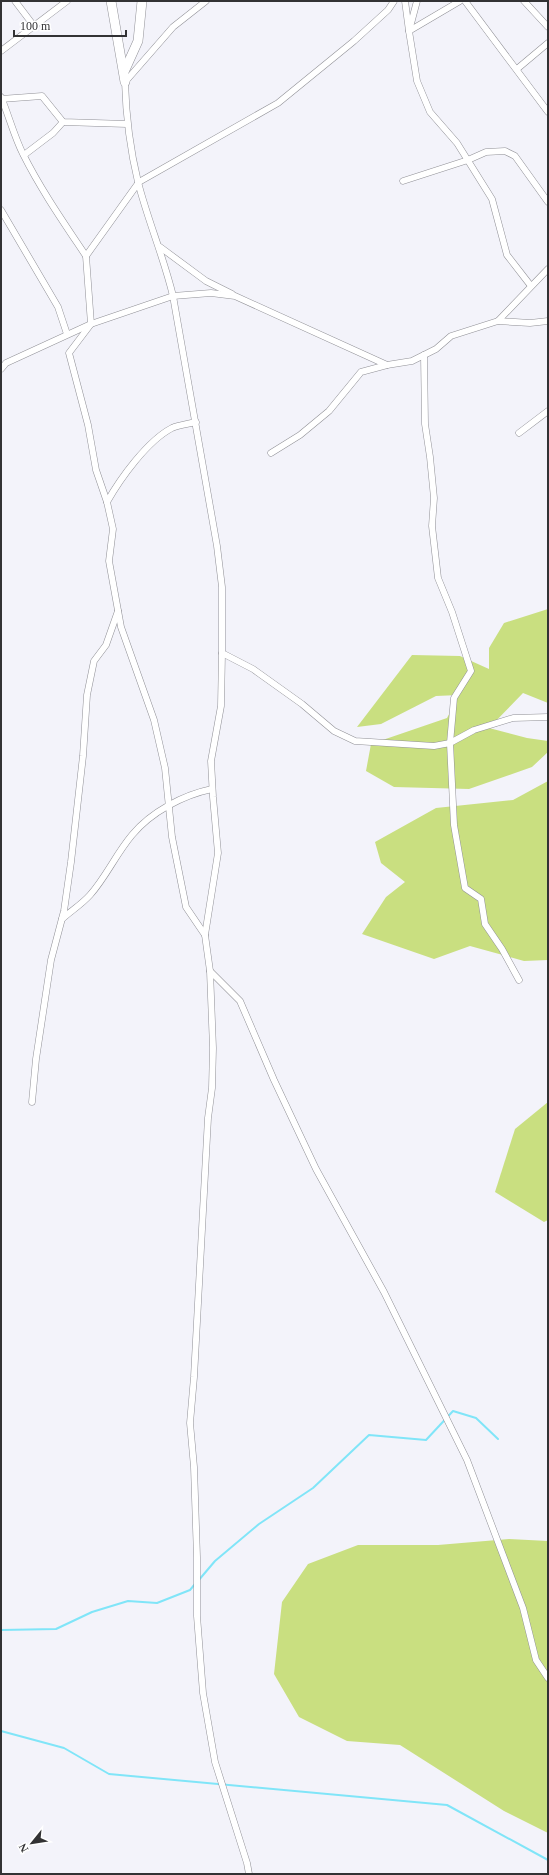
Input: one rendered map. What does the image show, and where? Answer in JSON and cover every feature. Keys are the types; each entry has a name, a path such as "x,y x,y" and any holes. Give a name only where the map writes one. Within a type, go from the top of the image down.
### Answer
{"street":[{"path":"15,1 34,26"},
{"path":"1,51 67,1"},
{"path":"111,1 126,82 128,124 138,182 159,246 173,296 217,546 222,587 221,706 211,761 218,853 205,935 210,970 213,1048 212,1088 208,1118 194,1377 190,1423 195,1474 197,1616 203,1693 215,1762 247,1863 248,1874"},
{"path":"124,72 138,41 142,1"},
{"path":"126,82 173,27 206,1"},
{"path":"86,256 138,182 278,103 354,41 388,10 394,1"},
{"path":"405,1 417,81 430,112 457,143 492,199 507,255 531,286"},
{"path":"409,31 417,1"},
{"path":"409,31 460,1"},
{"path":"465,1 548,112"},
{"path":"524,1 548,27"},
{"path":"517,69 548,43"},
{"path":"128,124 63,122 42,96 1,98 12,129 24,155 46,194 86,256 91,324 69,353 88,425 96,470 107,502 113,529 109,561 121,627 154,720 165,768 172,837 186,907 205,935"},
{"path":"24,155 54,133 63,122"},
{"path":"403,181 468,160 486,152 505,151 515,156 548,202"},
{"path":"1,210 58,307 68,334"},
{"path":"159,246 206,281 235,296 387,364"},
{"path":"498,321 548,269"},
{"path":"1,369 4,364 91,324 173,296 211,293 235,296"},
{"path":"271,453 300,435 329,412 361,372 387,364 412,361 436,349 451,336 498,321 530,323 548,321"},
{"path":"424,355 425,424 434,498 432,526 438,578 452,612 471,672 454,698 450,743 454,825 465,888 481,899 485,924 502,949 519,980"},
{"path":"519,433 548,411"},
{"path":"107,502 114,488 137,458 147,449 172,428 196,422"},
{"path":"32,1102 36,1058 51,960 62,919 71,862 83,756 87,695 94,661 106,645 118,609"},
{"path":"222,653 253,669 302,704 334,731 355,741 434,746 450,743 474,730 513,718 548,717"},
{"path":"62,919 89,895 112,866 132,835 150,819 169,806 195,792 212,789"},
{"path":"210,970 240,1001 274,1080 316,1169 384,1292 467,1460 523,1608 536,1660 548,1678"}],"green space":[{"path":"548,609 548,703 523,693 489,728 527,738 548,741 548,752 532,767 469,789 394,787 366,771 371,744 447,718 459,695 436,696 381,724 357,727 412,655 460,656 489,669 489,648 504,623"},
{"path":"548,781 548,960 524,961 470,946 434,959 362,934 386,897 405,882 381,863 375,842 436,808 513,800"},
{"path":"548,1102 548,1220 544,1222 495,1192 515,1129"},
{"path":"509,1539 548,1541 548,1833 504,1811 400,1745 347,1741 299,1717 274,1674 282,1602 308,1564 358,1545 438,1545"}],"waterway":[{"path":"198,1581 215,1561 259,1524 313,1488 369,1435 426,1440 453,1411 476,1418 498,1439"},
{"path":"1,1630 56,1629 92,1612 128,1601 157,1603 190,1590 195,1584"},
{"path":"1,1731 64,1748 109,1774 447,1805 548,1860"}]}
